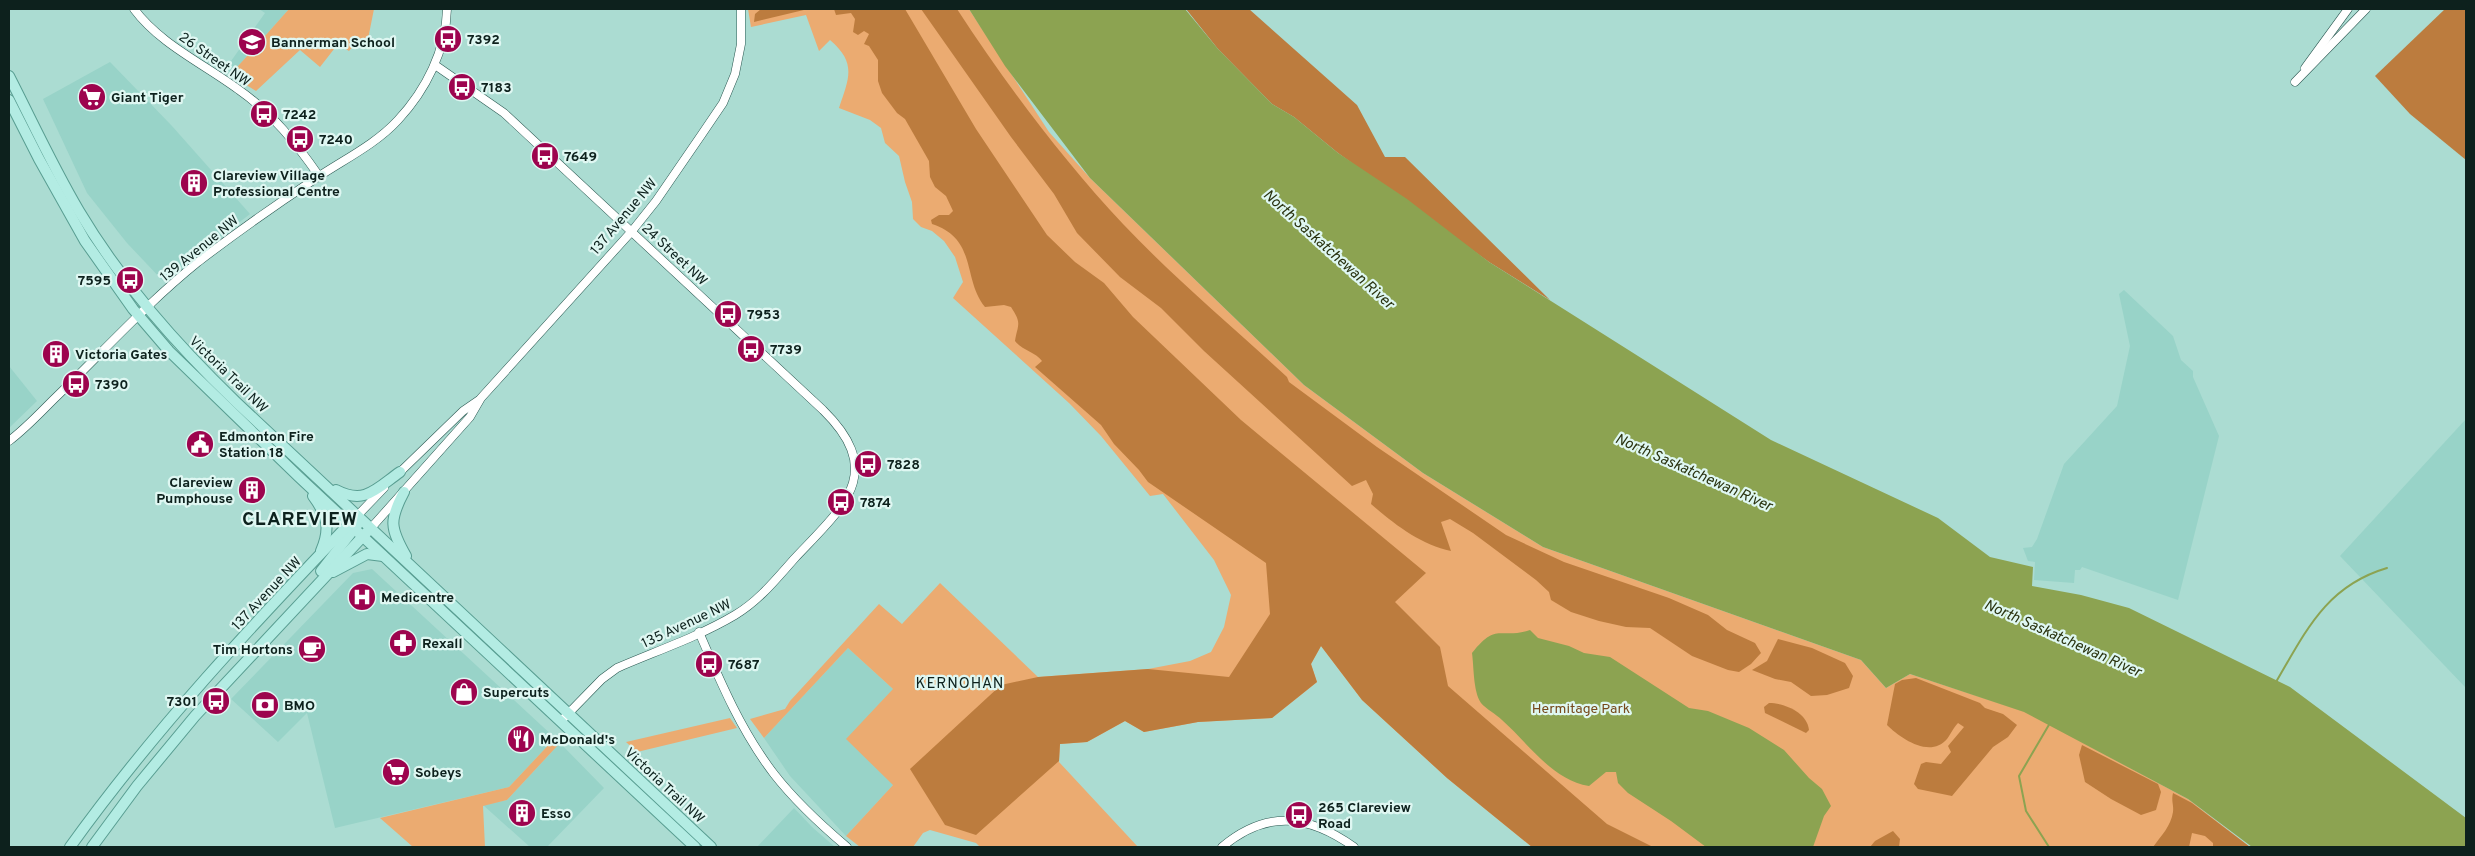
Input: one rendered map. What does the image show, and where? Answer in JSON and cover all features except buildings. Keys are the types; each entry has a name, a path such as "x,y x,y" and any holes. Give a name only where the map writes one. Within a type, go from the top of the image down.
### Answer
{"main road":[{"name":"Victoria Trail NW","path":"9,76 79,210 147,308 193,360 324,484 357,526 385,557 695,847"},
{"name":"Victoria Trail NW","path":"9,100 39,159 85,241 138,315 188,372 299,477 357,526 371,528 711,847"},
{"path":"324,484 347,496 362,497 370,494 400,472"},
{"path":"299,477 323,509 328,521 326,540 318,558"},
{"path":"404,492 394,511 392,529 413,568"},
{"path":"275,629 357,526"},
{"name":"137 Avenue NW","path":"92,847 138,786 195,716 323,578 357,526"},
{"name":"137 Avenue NW","path":"70,847 121,778 182,705 318,558 357,526 371,528"},
{"path":"323,578 368,554 385,557"}],"street":[{"name":"26 Street NW","path":"134,9 161,37 260,106 296,144 319,176"},
{"name":"139 Avenue NW","path":"9,441 95,360 138,315 222,244 319,176 372,142 392,126 415,99 435,65 447,20 447,9"},
{"name":"137 Avenue NW","path":"371,528 470,417 481,398 632,231 661,194 723,103 738,64 742,26 741,9"},
{"path":"2348,9 2295,82 2366,9"},
{"name":"24 Street NW","path":"435,65 504,113 632,231 836,424 850,444 854,460"},
{"name":"137 Avenue NW","path":"357,526 400,472 462,411 481,398"},
{"name":"135 Avenue NW","path":"561,721 602,679 617,668 735,615 753,602 836,514 850,492 854,476 854,460"},
{"path":"699,632 734,709 769,767 794,798 847,847"},
{"path":"1222,847 1248,830 1284,821 1302,822 1319,826 1354,847"}],"shaded area":[{"name":"Bannerman School","path":"259,9 289,9 230,75 224,71 265,13"},
{"path":"761,9 808,9 754,22 755,14"},
{"path":"834,9 905,9 976,129 1047,235 1075,262 1104,283 1133,317 1241,420 1426,573 1395,602 1440,647 1448,686 1607,824 1653,847 1532,847 1447,778 1362,700 1321,646 1311,664 1317,682 1272,718 1198,722 1144,732 1125,721 1087,742 1060,744 1059,761 976,835 945,825 910,769 1001,685 1038,677 1148,669 1229,677 1270,614 1266,563 1148,482 1114,444 1101,425 1035,367 1042,361 1015,341 1018,320 1011,307 1004,305 985,307 973,284 963,249 947,231 932,224 931,220 939,215 949,215 953,211 946,196 935,187 930,177 929,161 905,119 897,113 882,93 878,81 878,60 869,46 864,44 869,34 864,31 858,35 853,32 855,19 851,13 836,15"},
{"path":"921,9 957,9 1035,120 1100,199 1162,263 1287,377 1289,382 1377,447 1506,535 1564,562 1669,598 1708,615 1727,630 1755,643 1761,653 1751,664 1739,672 1728,670 1692,656 1650,628 1626,627 1571,612 1551,600 1549,592 1536,580 1473,533 1450,519 1441,522 1451,551 1419,539 1389,519 1371,504 1373,494 1366,480 1352,486 1204,351 1161,308 1120,277 1077,233 1054,194 1011,137"},
{"path":"1186,9 1249,9 1357,105 1385,157 1405,157 1550,300 1489,262 1338,153 1294,117 1272,104 1218,49"},
{"path":"2445,9 2466,9 2466,160 2410,114 2375,76"},
{"path":"110,62 172,126 250,214 163,281 127,243 87,193 43,99"},
{"path":"2124,290 2173,336 2181,360 2193,371 2193,377 2219,436 2178,600 2082,567 2080,570 2075,570 2074,583 2034,580 2035,562 2028,561 2023,548 2032,547 2037,539 2064,464 2117,406 2130,346 2119,294"},
{"path":"9,366 37,401 9,428"},
{"path":"2466,419 2466,688 2340,556"},
{"path":"372,569 555,738 509,787 335,828 307,713 278,742 231,699 353,573"},
{"path":"1778,639 1812,648 1845,663 1853,676 1849,688 1827,695 1811,696 1791,682 1775,679 1752,670 1767,661"},
{"path":"848,648 893,689 893,785 846,836 790,776 764,738"},
{"path":"1916,678 1980,703 1985,708 2003,714 2017,725 2008,737 1993,747 1952,796 1918,789 1914,784 1921,764 1926,762 1941,764 1951,752 1948,746 1964,727 1958,723 1947,739 1940,745 1924,747 1907,740 1887,725 1895,684 1902,680"},
{"path":"1769,703 1775,703 1794,710 1804,718 1809,730 1806,733 1765,713 1764,707"},
{"path":"560,743 604,788 547,847 530,847 483,805 507,800"},
{"path":"2082,745 2158,784 2161,792 2156,810 2141,815 2085,782 2079,755"},
{"path":"2173,793 2192,803 2250,847 2213,847 2213,843 2205,836 2192,833 2189,847 2153,847 2170,822 2173,812"},
{"path":"794,808 812,827 835,847 757,847"},
{"path":"1893,831 1900,839 1899,847 1870,847 1875,841"}],"green space":[{"path":"289,9 374,9 368,39 349,51 338,44 320,67 300,50 256,91 230,75"},
{"name":"Hermitage Park","path":"748,9 969,9 1049,132 1090,178 1304,385 1423,473 1543,547 1861,660 1886,688 1910,674 2026,712 2188,799 2250,847 1532,847 1447,778 1362,700 1321,646 1311,664 1317,682 1272,718 1198,722 1144,732 1125,721 1087,742 1060,744 1059,762 1138,847 980,847 976,843 930,830 923,833 913,847 860,847 846,836 893,785 846,739 893,689 848,648 764,738 750,719 785,709 790,701 879,604 902,624 940,583 1038,677 1148,669 1190,661 1211,652 1224,627 1231,595 1214,560 1163,494 1150,496 1101,436 1069,403 953,298 963,282 955,257 944,241 932,231 921,227 913,219 912,202 899,156 885,143 881,128 870,120 839,108 846,88 848,71 844,56 839,48 830,40 819,51 806,15 751,27"},
{"path":"730,718 737,728 637,752 626,742"},
{"path":"555,738 560,743 507,800 483,806 485,847 413,847 380,818 509,787"}],"water":[{"name":"North Saskatchewan River","path":"969,9 1185,9 1218,49 1272,104 1294,117 1338,153 1407,199 1489,262 1771,440 1938,518 1990,557 2033,567 2032,586 2081,595 2129,608 2290,687 2466,818 2466,847 2252,847 2188,799 2024,712 1910,674 1886,688 1861,660 1543,547 1423,473 1304,385 1090,178 1005,66"},
{"path":"1530,630 1538,638 1569,646 1584,653 1610,657 1689,708 1708,711 1749,728 1784,750 1809,778 1822,789 1831,806 1824,816 1813,847 1706,847 1628,793 1618,783 1616,772 1606,772 1589,786 1564,777 1552,769 1502,720 1481,703 1475,686 1472,653 1480,643 1493,634 1520,633"}],"waterway":[{"path":"2276,682 2308,628 2333,599 2348,586 2366,576 2387,568"},
{"path":"2049,847 2026,811 2019,776 2050,723"}],"place":[{"name":"7392","path":"448,39"},
{"name":"Bannerman School","path":"252,42"},
{"name":"7183","path":"462,87"},
{"name":"Giant Tiger","path":"92,97"},
{"name":"7242","path":"264,114"},
{"name":"7240","path":"300,139"},
{"name":"7649","path":"545,156"},
{"name":"Clareview Village Professional Centre","path":"194,183"},
{"name":"7595","path":"130,280"},
{"name":"7953","path":"728,314"},
{"name":"7739","path":"751,349"},
{"name":"Victoria Gates","path":"56,354"},
{"name":"7390","path":"76,384"},
{"name":"Edmonton Fire Station 18","path":"200,444"},
{"name":"7828","path":"868,464"},
{"name":"Clareview Pumphouse","path":"252,490"},
{"name":"7874","path":"841,502"},
{"name":"Medicentre","path":"362,597"},
{"name":"Rexall","path":"403,643"},
{"name":"Tim Hortons","path":"312,649"},
{"name":"7687","path":"709,664"},
{"name":"Supercuts","path":"464,692"},
{"name":"7301","path":"216,701"},
{"name":"BMO","path":"265,705"},
{"name":"McDonald's","path":"521,739"},
{"name":"Sobeys","path":"396,772"},
{"name":"Esso","path":"522,813"},
{"name":"265 Clareview Road","path":"1299,815"}],"district":[{"name":"CLAREVIEW","path":"300,518"},
{"name":"KERNOHAN","path":"960,683"}]}
